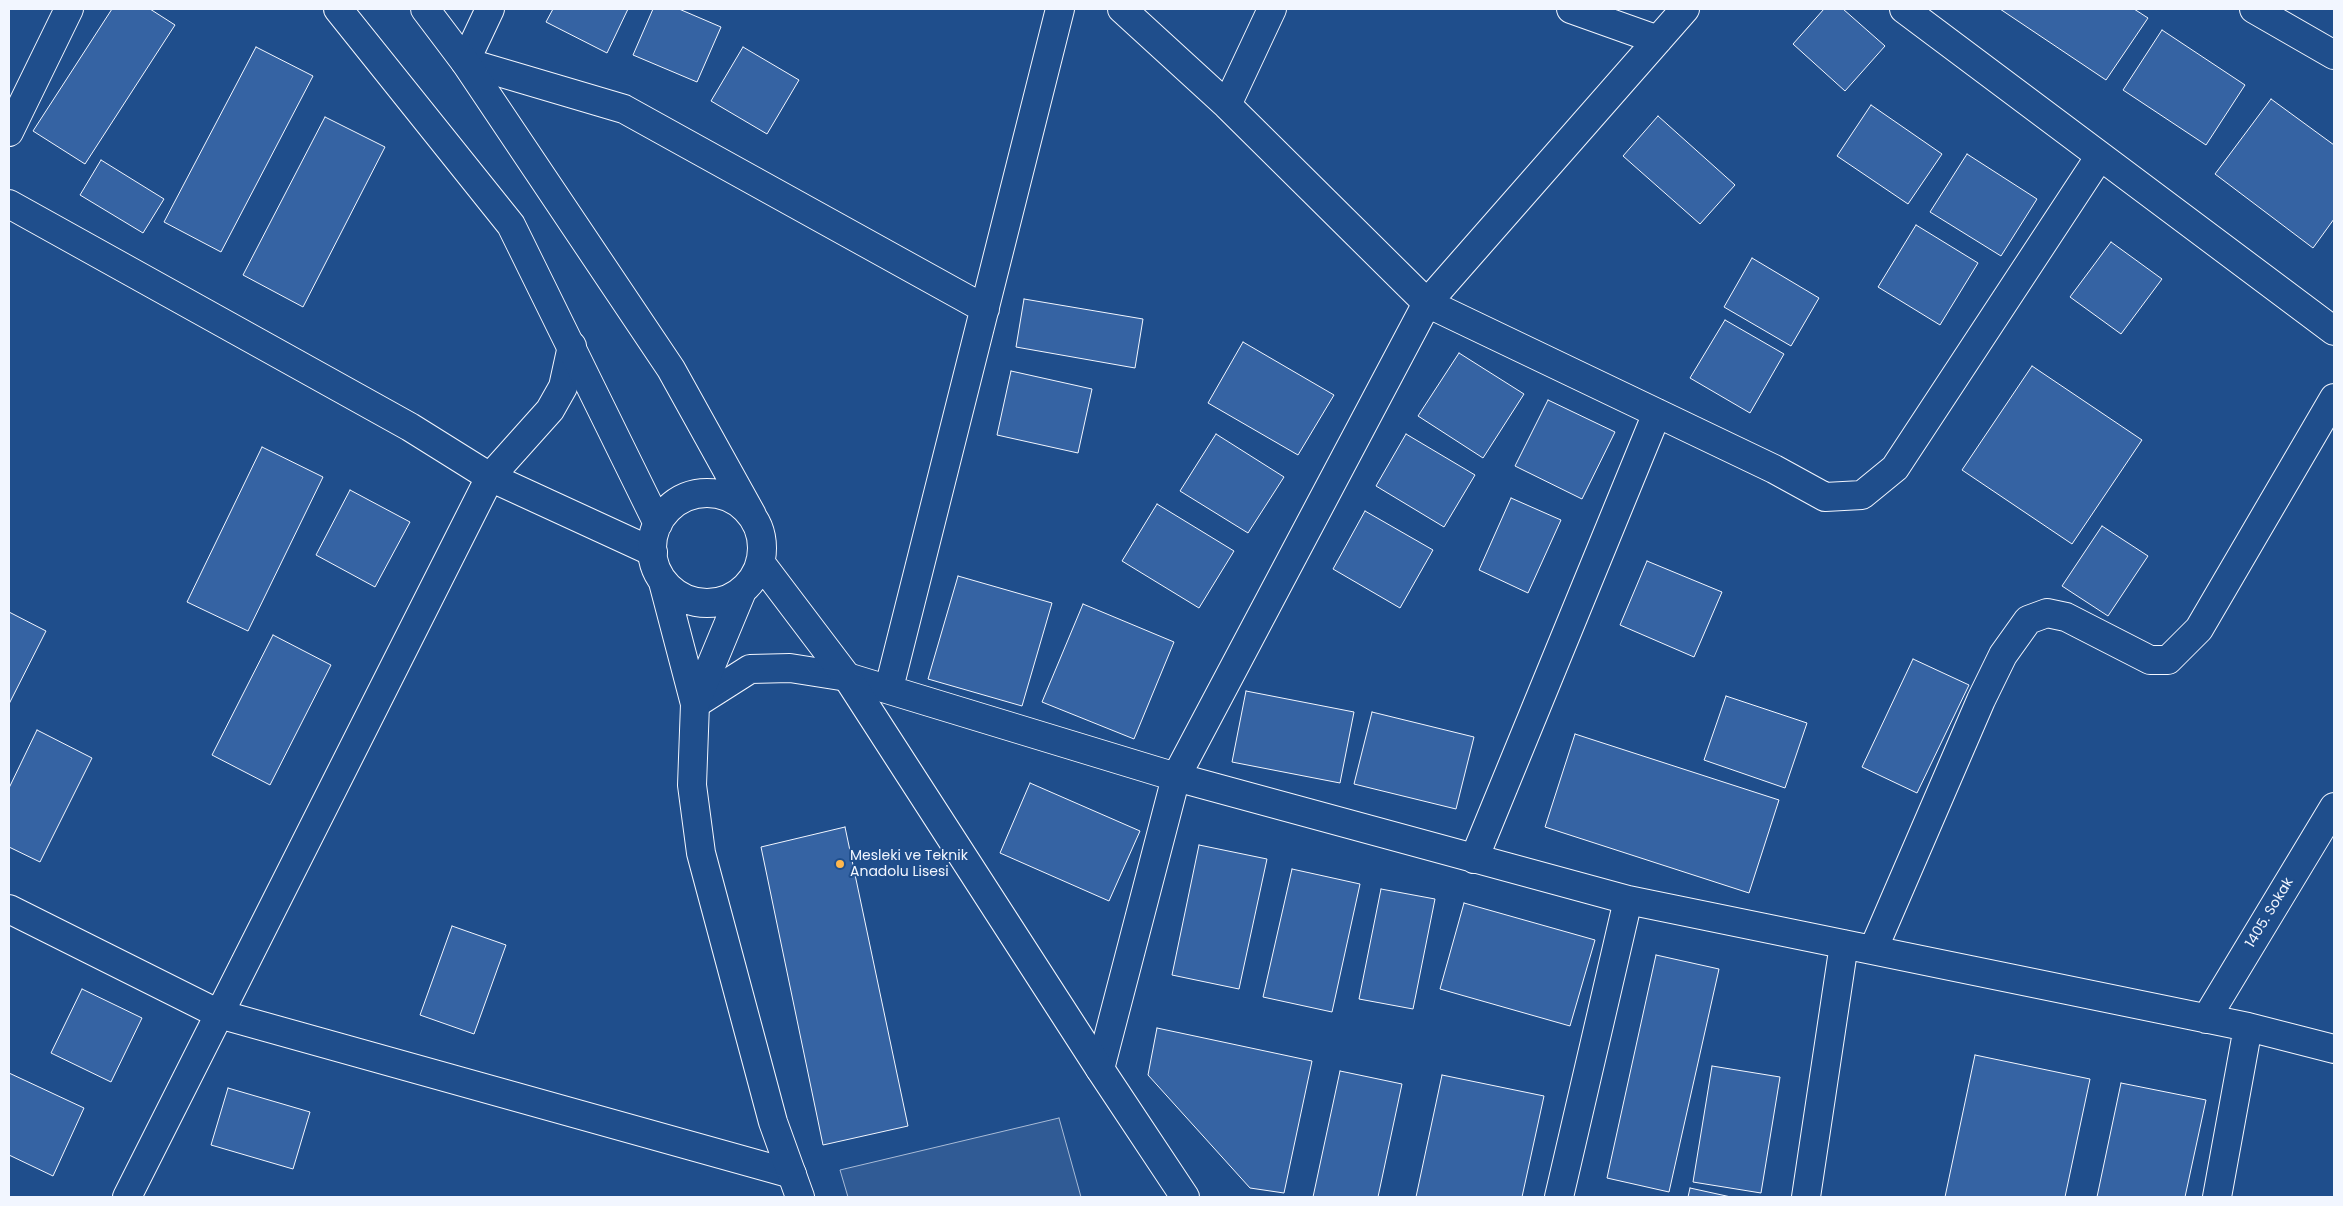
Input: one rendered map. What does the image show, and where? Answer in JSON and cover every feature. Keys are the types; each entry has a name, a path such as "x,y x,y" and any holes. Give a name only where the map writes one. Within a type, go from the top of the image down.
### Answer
{"street":[{"path":"9,132 69,9"},
{"path":"338,9 511,226 572,346 658,524"},
{"path":"425,9 465,62 671,370 752,515 762,541 757,573 742,591 694,704"},
{"path":"465,62 490,9"},
{"path":"888,688 1060,9"},
{"path":"1122,9 1227,105 1427,303 1774,469 1825,497 1862,495 1896,468 2100,156"},
{"path":"1227,105 1272,9"},
{"path":"1571,9 1658,40"},
{"path":"1100,1069 1176,777 1427,303 1686,9"},
{"path":"1904,9 2334,331"},
{"path":"2254,9 2334,55"},
{"path":"465,62 624,109 985,309"},
{"path":"9,204 410,427 490,478 653,552"},
{"path":"127,1197 490,478 550,410 563,388 572,346"},
{"path":"1872,950 1981,700 2016,635 2028,620 2047,613 2066,617 2150,660 2168,660 2199,629 2334,398"},
{"path":"1474,859 1657,413"},
{"path":"752,515 722,494 696,494 680,500 669,508 658,524 652,543 654,563 664,582 694,704 692,785 701,853 773,1122 796,1186"},
{"path":"760,562 847,677 1100,1069 1185,1197"},
{"path":"664,582 683,598 704,603 725,601 742,591"},
{"path":"694,704 750,669 790,668 847,677 1176,777 1628,900 2248,1027 2334,1049"},
{"name":"1405. Sokak","path":"2206,1019 2334,807"},
{"path":"1560,1197 1628,900"},
{"path":"9,909 219,1014 796,1186"},
{"path":"1806,1197 1844,944"},
{"path":"2217,1197 2248,1027"}],"shaded area":[{"path":"1059,1118 1081,1197 848,1197 840,1170"}],"building":[{"path":"112,9 150,9 175,25 85,164 33,131"},
{"path":"553,9 628,9 607,53 546,22"},
{"path":"653,9 679,9 721,27 697,82 633,55"},
{"path":"1824,9 1843,9 1885,46 1845,91 1793,44"},
{"path":"2000,9 2134,9 2148,18 2106,80"},
{"path":"2162,30 2245,85 2206,145 2123,90"},
{"path":"256,47 313,76 221,252 164,222"},
{"path":"743,47 799,80 767,134 711,101"},
{"path":"2271,99 2334,145 2334,219 2313,248 2215,174"},
{"path":"1871,105 1942,154 1908,204 1837,156"},
{"path":"1658,116 1735,185 1700,224 1623,156"},
{"path":"325,117 385,147 303,307 243,275"},
{"path":"1967,154 2037,199 2001,256 1930,212"},
{"path":"101,160 164,199 143,233 80,195"},
{"path":"1916,225 1978,263 1940,325 1878,287"},
{"path":"2111,242 2162,279 2121,334 2070,297"},
{"path":"1752,258 1819,298 1791,346 1724,307"},
{"path":"1024,299 1143,319 1135,368 1016,347"},
{"path":"1725,320 1784,354 1750,413 1690,378"},
{"path":"1243,342 1334,395 1298,455 1208,403"},
{"path":"1459,353 1524,394 1483,458 1418,416"},
{"path":"2032,366 2142,440 2072,544 1962,470"},
{"path":"1011,371 1092,389 1078,453 997,435"},
{"path":"1548,400 1615,432 1582,499 1515,466"},
{"path":"1216,434 1284,477 1248,533 1180,491"},
{"path":"1406,434 1475,475 1444,527 1376,486"},
{"path":"262,447 323,477 248,631 187,602"},
{"path":"350,490 410,522 375,587 316,555"},
{"path":"1511,498 1561,520 1528,593 1479,570"},
{"path":"1157,504 1234,551 1199,608 1122,561"},
{"path":"1365,511 1433,550 1400,608 1333,569"},
{"path":"2102,526 2148,556 2108,616 2062,586"},
{"path":"1647,561 1722,592 1694,657 1620,625"},
{"path":"958,576 1052,603 1022,706 928,679"},
{"path":"1083,604 1174,642 1134,739 1042,702"},
{"path":"9,612 46,631 9,704"},
{"path":"273,635 331,665 270,785 212,755"},
{"path":"1913,659 1969,685 1917,793 1862,767"},
{"path":"1246,691 1354,712 1340,783 1232,762"},
{"path":"1726,696 1807,723 1785,788 1704,760"},
{"path":"1372,712 1474,737 1456,809 1354,784"},
{"path":"37,730 92,758 40,862 9,847 9,788"},
{"path":"1575,734 1779,800 1749,893 1545,827"},
{"path":"1030,783 1140,831 1109,901 1000,853"},
{"path":"845,827 908,1126 823,1145 761,847"},
{"path":"1199,845 1267,859 1239,989 1172,975"},
{"path":"1292,869 1360,884 1332,1012 1263,997"},
{"path":"1381,889 1435,899 1413,1009 1359,999"},
{"path":"1464,903 1595,940 1570,1026 1440,989"},
{"path":"452,926 506,945 474,1034 420,1015"},
{"path":"1656,955 1719,969 1669,1192 1607,1178"},
{"path":"82,989 142,1018 111,1082 51,1053"},
{"path":"1157,1028 1312,1061 1284,1193 1250,1188 1148,1075"},
{"path":"1975,1055 2090,1079 2065,1197 1945,1197"},
{"path":"1712,1066 1780,1077 1761,1193 1693,1182"},
{"path":"1340,1071 1402,1084 1378,1197 1313,1197"},
{"path":"9,1073 84,1108 53,1176 9,1155"},
{"path":"1442,1075 1544,1096 1522,1197 1416,1197"},
{"path":"2121,1083 2206,1100 2185,1197 2097,1197"},
{"path":"228,1088 310,1112 293,1169 211,1145"},
{"path":"1690,1188 1731,1197 1688,1197"}],"place":[{"name":"Mesleki ve Teknik Anadolu Lisesi","path":"840,864"}]}
